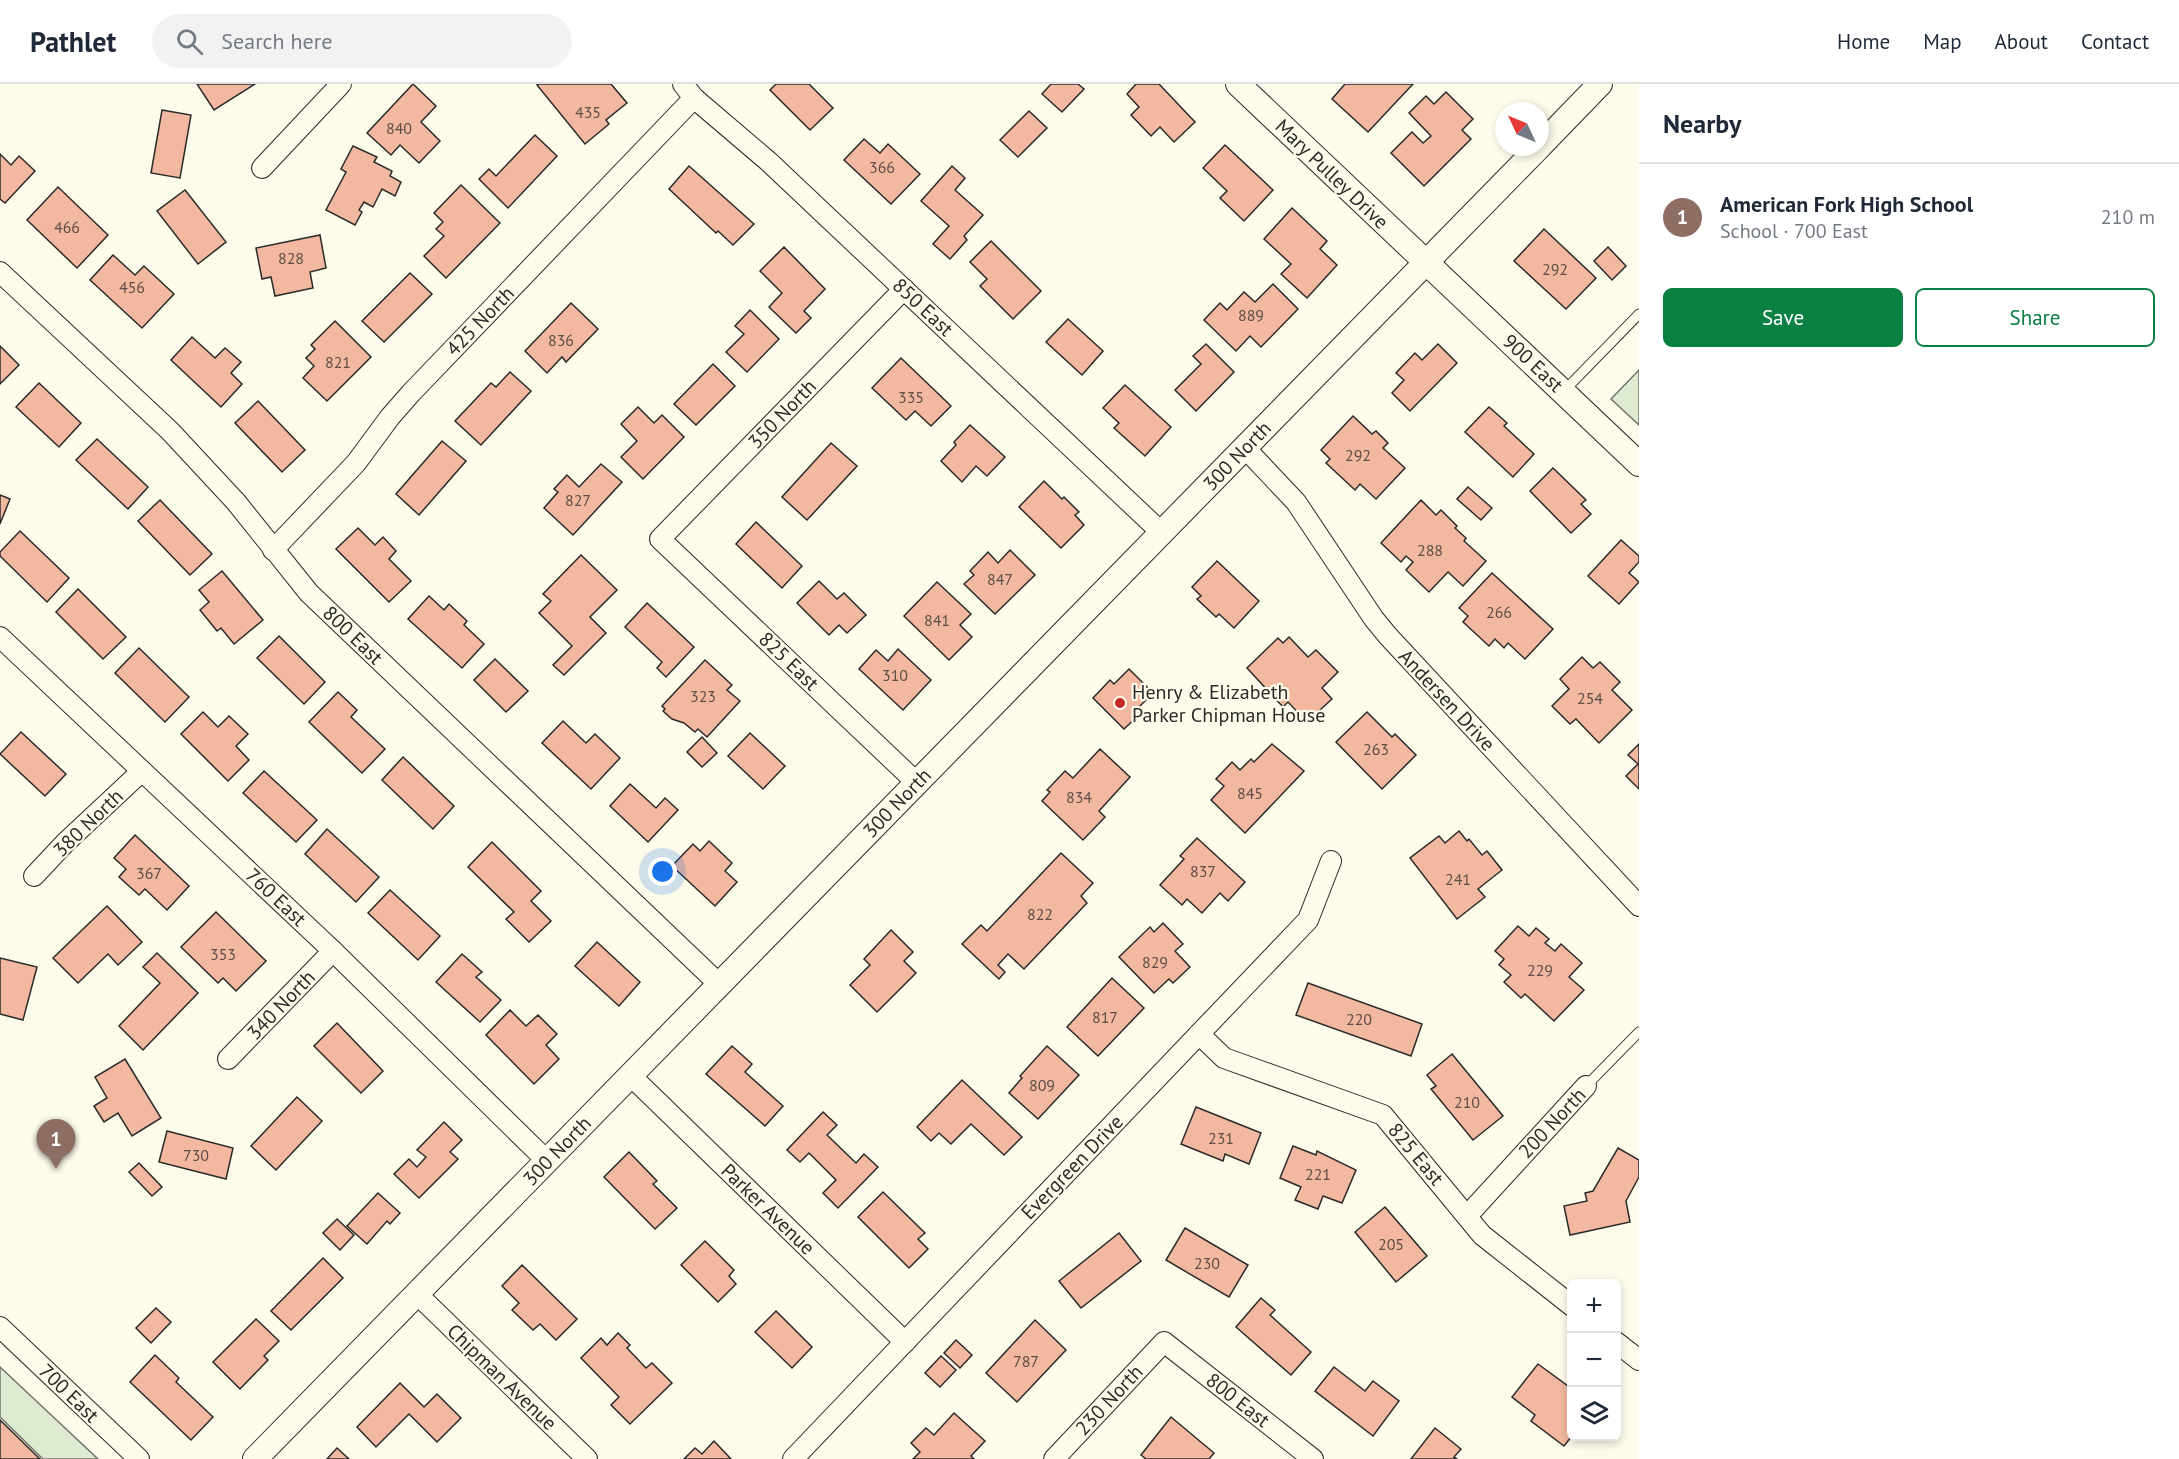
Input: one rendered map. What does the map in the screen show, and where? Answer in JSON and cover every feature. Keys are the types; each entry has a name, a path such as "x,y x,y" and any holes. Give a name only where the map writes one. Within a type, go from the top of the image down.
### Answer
{"street":[{"path":"261,168 341,84"},
{"name":"Mary Pulley Drive","path":"1238,84 1426,264"},
{"name":"300 North","path":"1549,136 1600,84"},
{"name":"850 East","path":"688,91 768,161 1162,533"},
{"name":"425 North","path":"273,550 356,463 411,393 688,91"},
{"name":"300 North","path":"255,1459 1529,156"},
{"name":"900 East","path":"1426,264 1639,464"},
{"name":"800 East","path":"0,272 170,431 236,502 309,593 720,985"},
{"name":"350 North","path":"660,539 904,289"},
{"name":"Andersen Drive","path":"1245,448 1296,502 1388,636 1639,906"},
{"name":"825 East","path":"660,539 917,783"},
{"name":"760 East","path":"0,637 333,951 547,1161"},
{"name":"380 North","path":"34,876 65,843 142,771"},
{"name":"Evergreen Drive","path":"793,1459 1308,920 1331,861"},
{"name":"340 North","path":"228,1059 333,951"},
{"name":"825 East","path":"1199,1034 1224,1058 1383,1115 1482,1235 1567,1302"},
{"name":"Parker Avenue","path":"631,1076 905,1342"},
{"name":"200 North","path":"1467,1216 1586,1086"},
{"name":"Chipman Avenue","path":"417,1294 586,1459"},
{"name":"700 East","path":"0,1327 139,1459"},
{"name":"800 East","path":"1164,1342 1312,1459"},
{"name":"230 North","path":"1054,1459 1164,1342"},
{"path":"1621,1345 1639,1360"}],"lane":[{"path":"1563,392 1639,314"},
{"name":"200 North","path":"1586,1086 1639,1032"}],"green space":[{"path":"1639,370 1639,425 1611,399"},
{"path":"0,1367 98,1459 43,1459 0,1417"}],"building":[{"path":"197,84 255,84 214,110"},
{"path":"413,84 436,106 421,122 440,141 419,163 400,145 391,155 367,133"},
{"path":"611,84 627,103 606,120 609,124 585,144 537,85"},
{"path":"776,84 809,84 833,108 810,130 770,90"},
{"path":"1051,84 1078,84 1084,89 1062,112 1042,94"},
{"path":"1136,84 1159,84 1195,122 1174,142 1160,127 1151,136 1131,115 1139,107 1127,94"},
{"path":"1345,84 1413,84 1368,132 1332,99"},
{"path":"1446,92 1473,119 1462,130 1471,139 1424,186 1391,153 1412,132 1423,143 1431,136 1409,113 1426,96 1434,104"},
{"path":"162,110 191,115 180,178 151,173"},
{"path":"1029,111 1047,128 1018,157 1000,140"},
{"path":"535,135 557,156 508,208 479,179 489,169 496,176"},
{"path":"864,139 880,153 888,144 920,174 891,204 844,160"},
{"path":"1225,145 1273,190 1244,221 1220,198 1227,191 1203,168"},
{"path":"353,146 377,157 374,162 392,171 390,176 401,182 395,196 382,189 373,207 364,202 355,225 326,210 346,172 341,169"},
{"path":"0,154 11,165 19,156 35,171 5,203 0,199"},
{"path":"689,166 754,224 733,245 718,231 716,233 669,189"},
{"path":"952,166 965,178 955,190 983,215 964,236 967,240 950,259 933,244 949,226 921,201"},
{"path":"461,185 500,223 446,278 424,256 444,236 436,229 443,222 434,213"},
{"path":"58,187 108,235 77,268 27,220"},
{"path":"185,190 226,242 198,264 157,211"},
{"path":"1292,208 1327,241 1320,249 1337,265 1307,298 1281,274 1291,264 1264,239"},
{"path":"1544,229 1596,278 1566,309 1514,261"},
{"path":"320,235 326,268 310,272 313,288 275,296 271,277 262,279 256,248"},
{"path":"991,241 1041,291 1013,319 980,286 987,279 970,262"},
{"path":"784,247 825,289 804,311 811,318 796,333 769,307 782,293 760,271"},
{"path":"1608,247 1626,266 1612,280 1594,261"},
{"path":"113,255 135,275 144,266 174,294 142,328 90,280"},
{"path":"410,273 432,294 384,342 362,321"},
{"path":"1273,284 1298,309 1261,347 1250,336 1236,351 1204,320 1220,303 1227,310 1244,292 1255,302"},
{"path":"571,303 598,329 566,362 562,357 547,373 525,351"},
{"path":"750,310 779,339 747,372 726,352 744,334 735,326"},
{"path":"1068,319 1103,351 1082,375 1046,342"},
{"path":"335,321 371,357 327,401 303,378 314,366 306,358 315,349 311,345"},
{"path":"192,337 215,358 225,348 241,362 231,373 242,384 221,407 171,360"},
{"path":"1206,344 1234,372 1196,411 1175,390 1201,364 1193,356"},
{"path":"1438,344 1457,363 1410,411 1392,393 1404,380 1396,373 1415,353 1422,360"},
{"path":"0,346 19,365 0,384"},
{"path":"901,358 951,406 931,426 915,411 906,420 872,388"},
{"path":"713,364 735,386 696,425 674,404"},
{"path":"510,372 531,391 481,445 455,421 491,383 496,387"},
{"path":"39,383 81,423 59,447 16,407"},
{"path":"1125,385 1171,427 1145,456 1114,428 1119,423 1103,408"},
{"path":"258,401 305,450 282,472 235,423"},
{"path":"638,407 654,423 662,415 684,437 643,479 621,457 637,441 621,424"},
{"path":"1489,407 1507,423 1504,426 1534,454 1513,477 1465,432"},
{"path":"1353,416 1372,434 1376,431 1388,443 1383,448 1405,468 1376,499 1360,484 1355,490 1326,463 1330,459 1321,450"},
{"path":"970,425 1005,457 987,476 976,466 962,482 941,461"},
{"path":"97,439 148,487 128,509 76,460"},
{"path":"442,441 466,461 419,515 396,494"},
{"path":"831,443 857,466 807,520 782,497"},
{"path":"601,464 622,482 573,535 544,508 558,492 554,489 567,475 579,487"},
{"path":"1553,468 1586,500 1581,504 1591,514 1571,533 1530,491"},
{"path":"1044,481 1079,512 1075,515 1084,525 1061,548 1019,507"},
{"path":"1468,487 1492,508 1481,520 1457,499"},
{"path":"0,495 10,499 0,524"},
{"path":"160,500 212,554 190,575 138,521"},
{"path":"1421,500 1436,515 1441,510 1466,538 1464,541 1486,561 1463,586 1448,572 1429,592 1406,570 1413,562 1406,556 1401,562 1381,543"},
{"path":"756,522 802,566 782,588 736,544"},
{"path":"358,528 375,545 383,537 396,551 389,559 411,581 389,602 336,549"},
{"path":"20,531 69,578 47,602 0,556 0,552"},
{"path":"1621,540 1639,556 1639,562 1629,573 1639,582 1619,604 1588,576"},
{"path":"1010,550 1035,575 995,614 964,584 974,575 970,571 988,552 998,563"},
{"path":"581,555 617,590 590,617 606,633 564,675 553,665 572,646 539,613 551,601 543,594"},
{"path":"1217,561 1259,601 1234,628 1219,614 1216,617 1197,599 1201,596 1192,587"},
{"path":"222,571 263,620 234,644 221,628 217,631 200,610 209,602 199,590"},
{"path":"1492,573 1553,629 1525,659 1508,643 1504,648 1495,639 1489,646 1463,622 1468,616 1459,608"},
{"path":"819,581 837,599 844,593 866,615 847,633 839,625 829,635 797,603"},
{"path":"937,582 971,614 960,625 972,637 949,660 904,616"},
{"path":"78,589 126,637 103,659 56,612"},
{"path":"429,596 444,610 449,604 467,621 464,625 484,644 462,668 408,619"},
{"path":"647,603 694,647 666,677 657,668 662,662 625,627"},
{"path":"279,636 325,682 304,704 257,658"},
{"path":"1289,637 1308,657 1316,650 1338,672 1322,688 1332,699 1307,722 1288,702 1283,707 1247,668 1278,638 1283,643"},
{"path":"139,648 189,697 165,722 115,673"},
{"path":"898,649 931,680 903,710 859,669 876,650 888,661"},
{"path":"1582,657 1593,668 1600,662 1620,682 1612,690 1632,710 1599,743 1576,719 1570,724 1552,706 1569,689 1560,679"},
{"path":"495,659 528,691 506,712 474,680"},
{"path":"705,660 732,685 727,690 740,701 707,737 698,729 695,732 684,723 672,719 663,711 665,709 662,706"},
{"name":"Henry & Elizabeth Parker Chipman House","path":"1129,669 1153,693 1139,707 1142,712 1124,729 1093,698 1110,680 1114,684"},
{"path":"338,692 357,710 351,717 385,749 362,773 309,722"},
{"path":"203,712 218,727 229,716 248,734 236,746 249,760 228,781 181,734"},
{"path":"1367,712 1392,737 1395,734 1416,755 1382,789 1336,742"},
{"path":"563,721 586,743 595,734 620,758 591,789 542,743"},
{"path":"21,732 66,774 45,796 0,754"},
{"path":"750,733 785,766 763,789 728,756"},
{"path":"702,737 717,753 702,767 687,752"},
{"path":"1272,744 1304,771 1245,833 1211,800 1224,786 1216,779 1232,762 1240,770 1251,759 1254,762"},
{"path":"1639,744 1639,789 1626,776 1638,764 1628,755"},
{"path":"1100,749 1130,777 1099,811 1105,817 1083,840 1042,801 1050,792 1047,790 1065,771 1073,778"},
{"path":"403,757 454,806 433,829 382,780"},
{"path":"264,771 317,820 296,842 243,793"},
{"path":"630,784 656,808 665,798 678,810 648,842 610,806"},
{"path":"327,829 379,877 356,902 305,854"},
{"path":"1459,831 1482,855 1487,851 1502,870 1478,889 1485,897 1457,919 1410,858 1439,836 1445,843"},
{"path":"135,835 189,886 167,910 145,889 139,895 119,877 126,869 114,858"},
{"path":"1197,838 1245,882 1228,901 1220,893 1202,913 1187,899 1182,905 1160,885 1184,859 1180,856"},
{"path":"709,841 732,863 725,871 737,882 715,906 672,866 693,844 700,851"},
{"path":"492,842 541,891 531,901 551,921 529,942 506,919 514,912 468,867"},
{"path":"1061,853 1093,883 1081,896 1087,903 1024,969 1008,954 998,965 1005,972 999,979 962,944 981,925 987,931"},
{"path":"390,890 440,936 418,960 368,913"},
{"path":"107,906 142,942 118,965 108,954 78,983 53,958"},
{"path":"216,912 266,961 236,991 223,978 218,983 181,947"},
{"path":"1163,923 1183,944 1175,951 1190,967 1173,983 1169,979 1154,993 1119,957 1150,927 1154,932"},
{"path":"1518,926 1529,936 1536,928 1549,939 1545,943 1555,951 1561,944 1582,963 1569,977 1584,990 1554,1021 1525,994 1521,998 1504,982 1511,975 1499,965 1504,959 1495,951"},
{"path":"891,930 913,952 904,961 916,973 877,1012 850,985 870,965 864,959"},
{"path":"597,942 640,982 619,1006 575,966"},
{"path":"157,953 198,993 143,1050 119,1026 160,983 143,967"},
{"path":"462,954 482,972 476,977 501,1000 480,1022 436,982"},
{"path":"0,958 37,967 23,1020 0,1014"},
{"path":"1112,978 1144,1008 1098,1056 1067,1027"},
{"path":"1308,983 1422,1024 1411,1056 1296,1015"},
{"path":"510,1010 526,1026 538,1015 557,1034 546,1045 559,1059 534,1084 486,1035"},
{"path":"337,1023 383,1071 361,1093 314,1046"},
{"path":"732,1046 752,1064 745,1072 783,1106 765,1126 706,1074"},
{"path":"1047,1046 1079,1075 1038,1119 1009,1093 1022,1078 1020,1076"},
{"path":"1452,1054 1503,1116 1473,1140 1431,1089 1436,1086 1427,1075"},
{"path":"125,1059 161,1118 132,1136 118,1113 104,1122 94,1106 107,1098 95,1077"},
{"path":"962,1080 1022,1137 1004,1155 971,1124 951,1144 939,1133 931,1141 917,1127"},
{"path":"297,1097 322,1121 276,1170 251,1146"},
{"path":"1196,1107 1261,1133 1249,1164 1225,1154 1223,1161 1181,1144"},
{"path":"823,1112 837,1125 827,1135 856,1163 864,1154 878,1167 838,1208 823,1193 836,1180 809,1153 800,1162 787,1150"},
{"path":"444,1122 462,1140 450,1152 458,1159 419,1198 394,1174 409,1159 417,1167 426,1157 417,1150"},
{"path":"167,1131 233,1148 226,1179 159,1162"},
{"path":"1293,1146 1316,1155 1317,1151 1356,1170 1342,1203 1323,1196 1318,1209 1295,1200 1301,1187 1280,1178"},
{"path":"1618,1148 1639,1160 1639,1177 1626,1201 1630,1222 1570,1235 1564,1206 1587,1201 1585,1193 1593,1191"},
{"path":"629,1152 657,1181 653,1184 677,1208 655,1229 604,1177"},
{"path":"139,1163 162,1187 152,1196 129,1172"},
{"path":"883,1192 925,1233 918,1239 928,1249 909,1268 858,1217"},
{"path":"378,1193 400,1213 390,1224 387,1221 367,1244 347,1226"},
{"path":"1385,1207 1427,1256 1396,1282 1355,1232"},
{"path":"337,1219 354,1235 340,1250 323,1233"},
{"path":"1185,1228 1248,1265 1229,1297 1166,1260"},
{"path":"1119,1233 1141,1261 1081,1308 1059,1281"},
{"path":"705,1241 734,1270 729,1276 736,1284 718,1302 681,1265"},
{"path":"323,1258 343,1278 291,1330 271,1311"},
{"path":"522,1265 577,1319 556,1340 540,1324 533,1330 512,1310 519,1303 502,1286"},
{"path":"1261,1298 1275,1310 1270,1315 1311,1352 1291,1375 1236,1327"},
{"path":"156,1308 171,1322 151,1343 136,1328"},
{"path":"776,1311 812,1347 792,1368 755,1332"},
{"path":"256,1319 279,1341 264,1356 268,1360 240,1389 213,1362"},
{"path":"1035,1320 1066,1350 1017,1402 986,1373"},
{"path":"618,1333 630,1345 627,1348 646,1368 652,1363 672,1383 630,1424 611,1405 619,1397 581,1358 601,1338 607,1345"},
{"path":"956,1340 972,1355 960,1368 944,1353"},
{"path":"155,1355 179,1378 176,1382 213,1417 191,1440 130,1382"},
{"path":"941,1356 956,1370 940,1387 925,1373"},
{"path":"1538,1364 1567,1385 1568,1441 1564,1446 1531,1421 1535,1415 1512,1397"},
{"path":"1334,1367 1365,1391 1373,1381 1399,1401 1373,1436 1315,1391"},
{"path":"400,1383 424,1407 437,1394 461,1418 437,1442 409,1414 376,1447 357,1427"},
{"path":"954,1413 985,1441 971,1456 974,1459 913,1459 920,1452 911,1443 926,1428 934,1435"},
{"path":"1171,1417 1214,1453 1209,1459 1146,1459 1141,1455"},
{"path":"0,1420 40,1459 0,1459"},
{"path":"1435,1428 1461,1449 1454,1457 1457,1459 1411,1459"},
{"path":"714,1441 731,1459 684,1459 695,1448 702,1454"},
{"path":"337,1448 349,1459 327,1459"}],"place":[{"name":"Henry & Elizabeth Parker Chipman House","path":"1120,703"},
{"name":"American Fork High School","path":"56,1169"}]}
